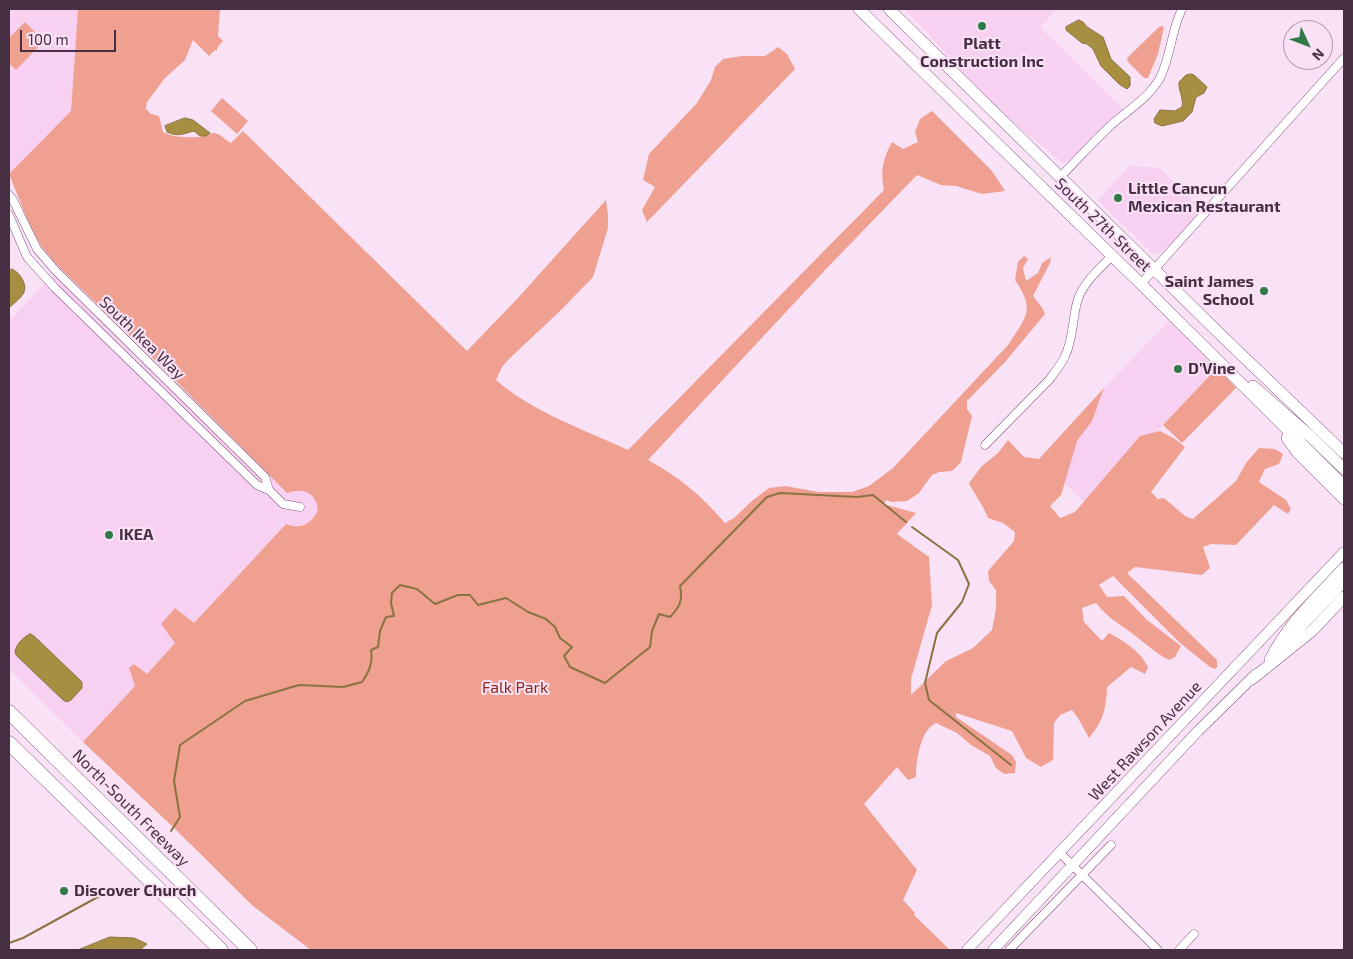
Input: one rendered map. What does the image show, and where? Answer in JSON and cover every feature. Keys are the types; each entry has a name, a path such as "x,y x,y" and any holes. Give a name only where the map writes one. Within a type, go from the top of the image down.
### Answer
{"highway":[{"name":"North-South Freeway","path":"9,712 250,950"},
{"path":"9,743 219,948"},
{"path":"210,911 256,950"}],"main road":[{"name":"South 27th Street","path":"859,9 1344,486"},
{"name":"South 27th Street","path":"889,9 1060,178 1344,453"},
{"path":"1224,367 1246,380 1310,436 1344,469"},
{"path":"1264,407 1298,452 1344,500"},
{"name":"West Rawson Avenue","path":"967,950 1344,552"},
{"path":"1270,660 1277,645 1304,610 1344,568"},
{"name":"West Rawson Avenue","path":"993,950 1198,731 1252,679 1344,582"},
{"path":"1252,679 1313,630 1344,597"},
{"path":"1186,719 1198,731"}],"street":[{"path":"1060,178 1108,129 1136,107 1152,90 1164,69 1182,9"},
{"path":"1140,284 1344,58"},
{"name":"South Ikea Way","path":"9,195 37,249 54,270 265,477 268,490"},
{"name":"South Ikea Way","path":"9,215 27,257 43,275 257,485 268,490 283,504 300,507"},
{"path":"985,444 1050,379 1065,356 1069,346 1074,312 1079,297 1090,279 1112,256"},
{"path":"1009,950 1110,845"},
{"path":"1060,853 1158,950"},
{"path":"1179,950 1194,934"}],"shaded area":[{"path":"9,9 78,9 71,111 9,174"},
{"path":"903,9 1057,9 1040,27 1124,110 1110,120 1070,161 1063,163 1014,123 952,62 927,32"},
{"path":"1079,20 1103,37 1111,59 1130,77 1130,86 1127,89 1119,84 1101,66 1093,49 1066,30 1066,27"},
{"path":"1191,74 1207,87 1204,93 1196,97 1192,112 1183,121 1162,126 1155,123 1154,119 1160,110 1175,111 1182,107 1179,82 1186,75"},
{"path":"185,118 193,120 210,133 206,136 200,136 194,131 177,135 167,132 165,126"},
{"path":"1130,166 1160,168 1203,210 1173,243 1157,254 1152,253 1098,200"},
{"path":"60,268 162,369 295,490 311,493 318,510 315,517 307,524 293,527 286,524 83,742 9,669 9,321"},
{"path":"12,269 21,277 25,287 20,298 9,308 9,271"},
{"path":"1169,321 1217,368 1087,505 1039,459"},
{"path":"30,634 82,682 82,688 71,700 67,702 63,700 16,655 15,651 19,643"},
{"path":"110,937 134,938 147,944 140,950 78,950"}],"green space":[{"name":"Falk Park","path":"78,9 220,9 218,36 223,41 217,48 217,51 215,50 209,56 193,40 185,60 165,78 147,102 146,109 151,114 159,116 163,132 171,135 201,137 214,133 231,143 243,131 467,351 516,300 606,200 608,228 593,277 509,359 502,367 496,380 525,401 628,450 884,190 883,165 892,142 903,149 918,142 915,132 920,119 932,111 992,171 1005,191 982,194 956,186 941,185 917,175 827,268 648,460 670,473 689,488 708,504 725,523 734,518 769,488 785,486 819,492 852,492 869,486 893,468 1008,345 1020,327 1027,307 1015,280 1018,262 1024,256 1028,259 1023,268 1026,281 1038,273 1042,263 1051,257 1050,263 1033,296 1045,314 1005,362 967,401 967,409 972,416 961,462 952,471 939,472 932,475 919,493 907,501 891,502 887,500 883,504 916,513 897,534 929,557 932,605 911,679 911,695 946,661 973,648 992,630 996,609 996,590 989,581 988,571 1014,541 1015,532 1003,523 988,518 969,483 982,466 998,453 1008,440 1024,457 1039,459 1104,388 1092,421 1077,441 1061,495 1050,506 1060,518 1075,512 1140,436 1160,431 1185,447 1151,492 1158,499 1164,498 1185,516 1193,519 1236,481 1246,463 1259,448 1275,449 1283,454 1279,464 1265,469 1259,482 1286,500 1291,509 1288,514 1274,505 1236,545 1211,544 1203,547 1210,568 1202,575 1135,567 1127,573 1217,660 1217,667 1215,669 1210,667 1180,643 1113,576 1099,585 1107,597 1124,596 1147,620 1181,646 1175,657 1169,660 1113,620 1096,603 1082,608 1084,622 1102,641 1109,633 1115,636 1136,651 1148,667 1145,674 1131,667 1107,687 1103,714 1098,726 1089,738 1072,710 1060,715 1054,723 1053,760 1041,767 1026,758 1012,731 956,713 956,717 1012,755 1016,762 1015,773 1004,774 996,768 990,756 971,745 957,733 936,723 926,732 920,747 916,777 908,780 897,767 864,804 917,870 903,900 915,913 914,915 950,950 311,950 253,906 83,742 135,686 129,668 134,664 147,674 175,643 161,624 175,608 194,623 286,524 301,526 309,522 318,510 315,499 308,493 293,491 287,493 55,263 32,231 9,174 71,111"},
{"path":"25,22 43,40 16,70 9,63 9,38"},
{"path":"1160,26 1164,27 1158,54 1148,78 1144,78 1128,62 1127,58"},
{"path":"778,47 787,54 795,69 647,222 642,210 655,187 643,180 649,154 697,103 711,80 715,67 723,59 742,56 765,56"},
{"path":"222,98 248,121 237,134 211,111"},
{"path":"1217,368 1236,388 1182,443 1163,425"}],"waterway":[{"path":"171,831 180,817 174,781 180,745 245,701 299,685 343,687 362,682 370,667 371,650 378,647 380,631 386,617 394,616 391,603 392,593 400,585 417,589 435,604 458,595 470,595 478,605 506,598 528,612 546,619 555,627 560,638 572,647 564,656 570,667 605,683 650,647 652,631 659,614 670,617 678,606 681,599 680,586 767,497 780,493 857,497 873,495 906,522"},
{"path":"912,527 958,560 969,584 962,602 937,633 925,683 929,700 1011,765"},
{"path":"9,943 23,938 116,887"}],"place":[{"name":"Platt Construction Inc","path":"982,26"},
{"name":"Little Cancun Mexican Restaurant","path":"1118,198"},
{"name":"Saint James School","path":"1264,291"},
{"name":"D'Vine","path":"1178,369"},
{"name":"IKEA","path":"109,535"},
{"name":"Discover Church","path":"64,891"}]}
